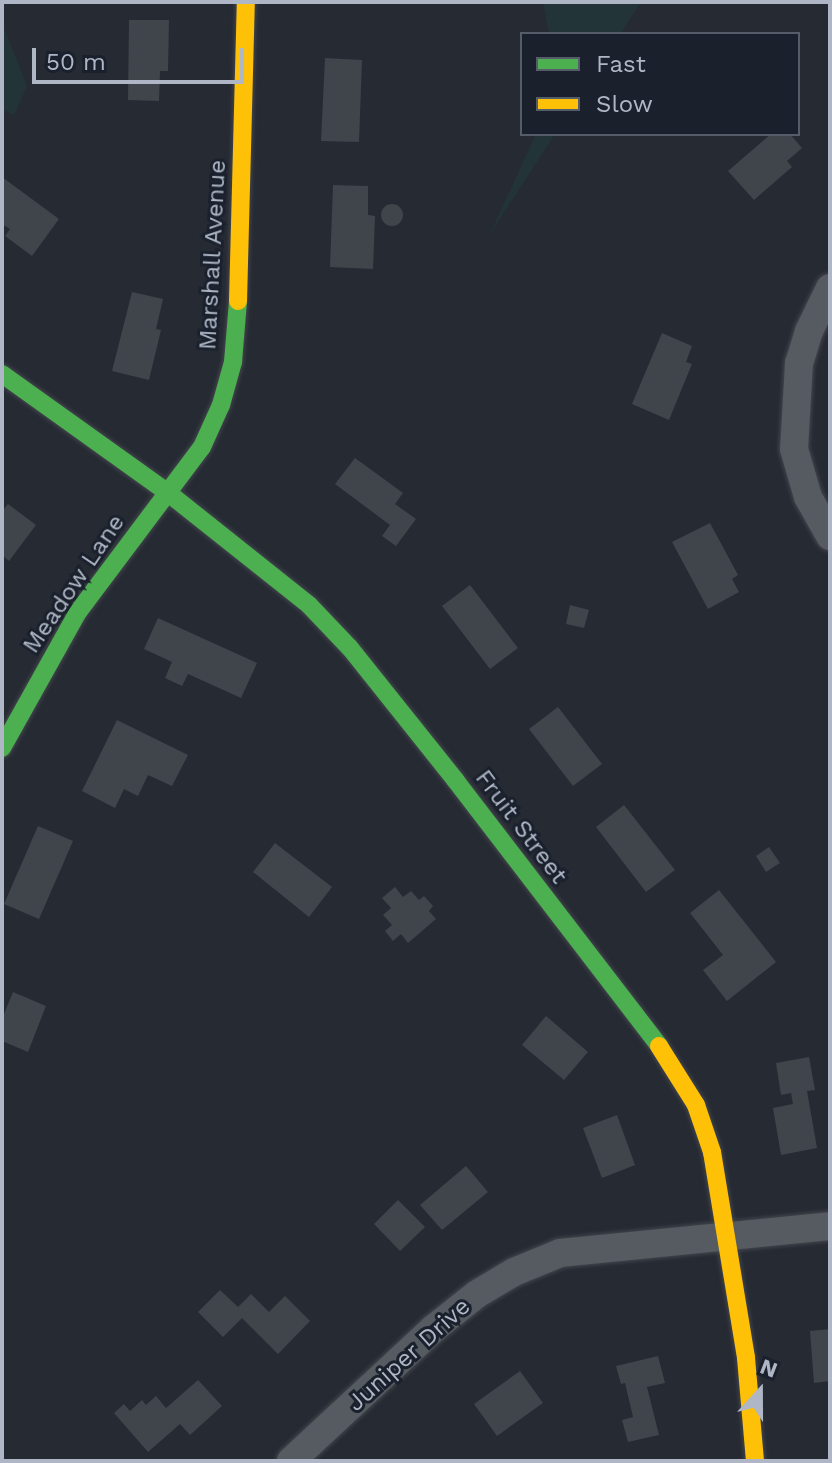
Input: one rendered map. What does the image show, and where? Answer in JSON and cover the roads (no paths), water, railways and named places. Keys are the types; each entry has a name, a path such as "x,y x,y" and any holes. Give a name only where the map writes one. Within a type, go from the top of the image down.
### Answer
{"street":[{"name":"Marshall Avenue","path":"167,492 202,447 221,405 233,362 238,299 246,2"},
{"path":"830,288 809,331 799,363 794,449 808,497 830,536"},
{"name":"Fruit Street","path":"2,374 167,492 309,605 350,648 668,1058 696,1105 712,1152 746,1358 755,1461"},
{"name":"Meadow Lane","path":"2,748 78,612 167,492"},
{"name":"Juniper Drive","path":"291,1461 433,1329 477,1294 514,1272 560,1253 830,1226"}]}
